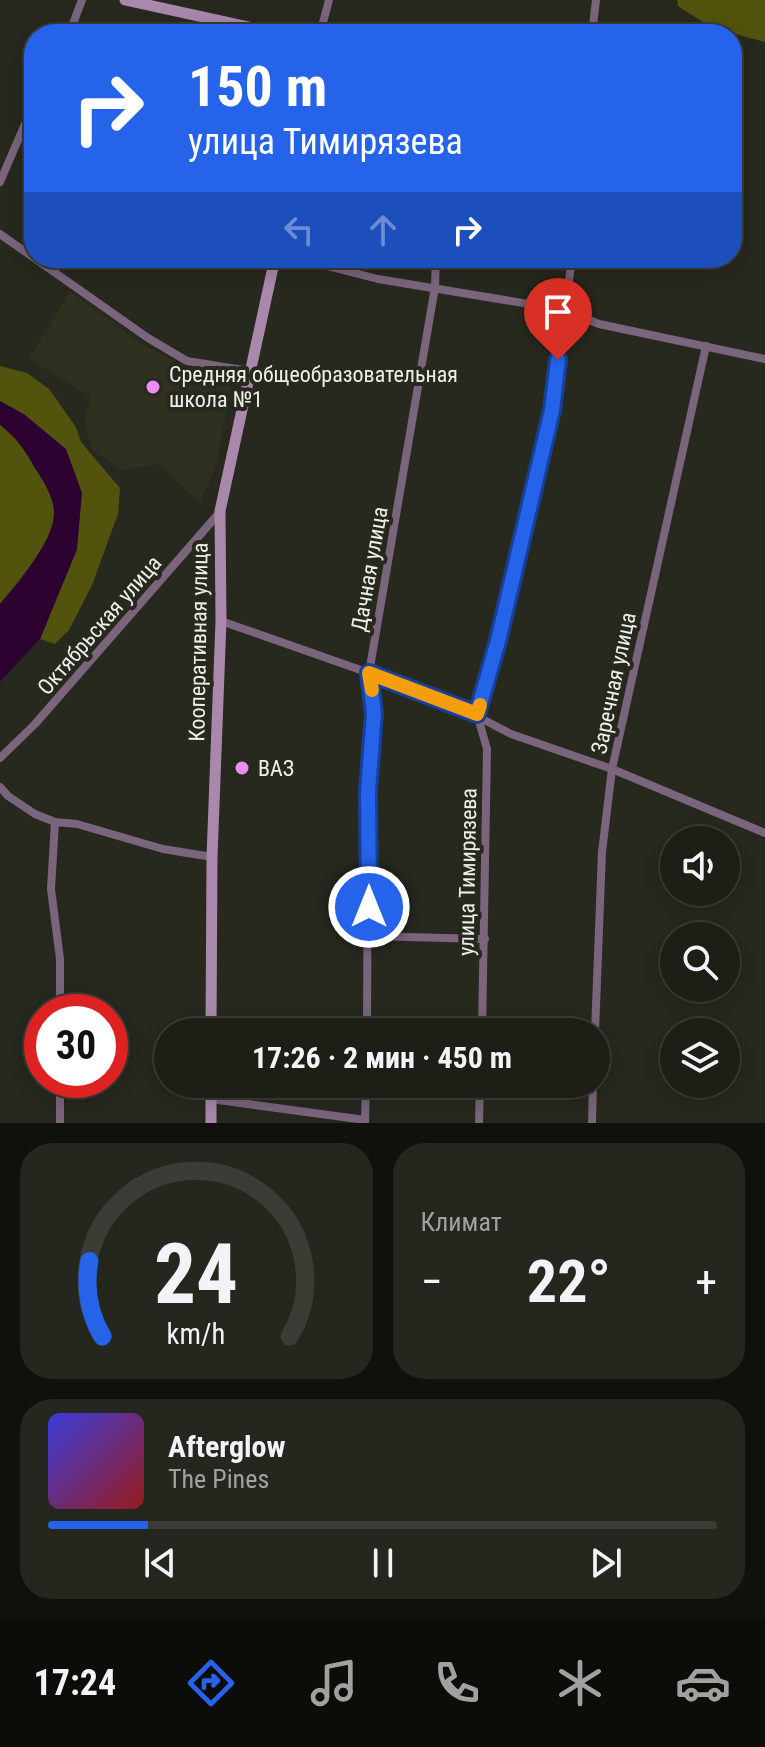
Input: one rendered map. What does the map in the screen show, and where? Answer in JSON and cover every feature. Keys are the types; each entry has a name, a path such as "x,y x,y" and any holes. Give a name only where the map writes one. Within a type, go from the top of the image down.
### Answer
{"street":[{"path":"73,24 82,0"},
{"path":"125,0 234,24"},
{"path":"323,24 329,0"},
{"path":"593,24 596,0"},
{"path":"0,182 24,126"},
{"path":"0,234 24,251"},
{"path":"48,268 148,338 187,361 249,371"},
{"name":"Кооперативная улица","path":"211,1018 212,857 221,621 220,511 273,268"},
{"path":"335,268 378,279 565,310 599,324 765,359"},
{"name":"Дачная улица","path":"367,1018 368,791 374,713 369,673 435,287 436,268"},
{"path":"477,714 498,641 552,410 571,268"},
{"name":"Заречная улица","path":"596,1018 602,852 612,769 706,346"},
{"name":"Октябрьская улица","path":"0,758 35,724 220,511"},
{"path":"221,621 477,714 511,734 612,769 765,833"},
{"name":"улица Тимирязева","path":"477,714 487,749 482,1018"},
{"path":"0,787 35,814 55,822 77,824 163,849 212,857"},
{"path":"55,822 51,889 60,959 60,994"},
{"path":"369,936 485,939"},
{"path":"60,1098 60,1123"},
{"path":"211,1123 211,1099 365,1122 366,1098"},
{"path":"479,1123 480,1098"},
{"path":"592,1123 593,1098"}],"shaded area":[{"path":"677,0 765,0 765,42 742,36 742,24 706,24 678,6"},
{"name":"Средняя общеобразовательная школа №1","path":"70,292 140,343 187,368 233,376 216,466 200,503 158,464 123,470 93,451 84,422 91,397 29,359"},
{"path":"0,366 27,373 49,389 76,427 81,442 120,488 118,514 92,585 69,630 55,644 40,639 77,549 25,415 0,401"},
{"path":"0,401 25,415 66,449 82,493 77,549 40,639 0,682 0,604 25,574 48,537 54,508 51,496 20,445 0,425"},
{"path":"0,425 20,445 41,478 51,496 54,514 41,549 0,604"}],"slow traffic":[{"path":"372,690 369,673 477,714 480,705"}],"place":[{"name":"Средняя общеобразовательная школа №1","path":"153,387"},
{"name":"ВАЗ","path":"242,768"}],"route":[{"path":"369,907 368,791 374,713 369,673 477,714 498,641 552,410 558,360"}]}
